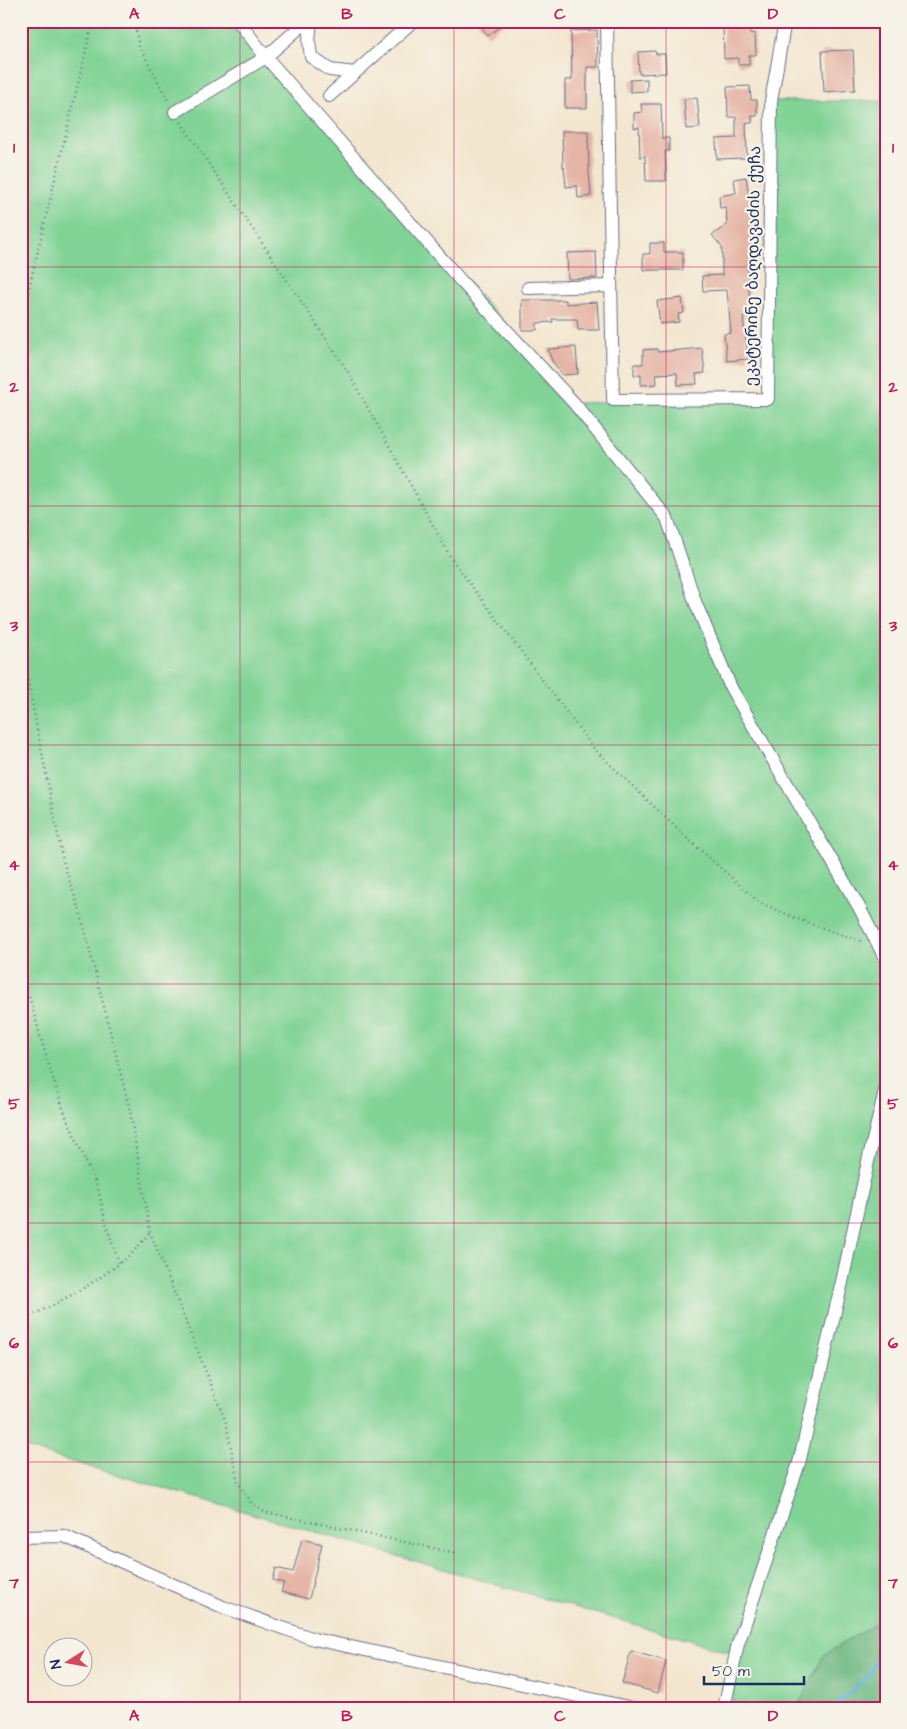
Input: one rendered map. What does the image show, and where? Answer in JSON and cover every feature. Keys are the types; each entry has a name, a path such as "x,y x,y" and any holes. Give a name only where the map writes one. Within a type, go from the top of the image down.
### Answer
{"street":[{"path":"238,21 266,57 460,281 574,403 667,518 696,604 731,688 859,907 886,960"},
{"path":"175,112 266,57 309,21"},
{"path":"309,21 309,40 312,57 330,70 355,73"},
{"path":"328,96 413,21"},
{"name":"ეკატერინე ბაღდავაძის ქუჩა","path":"607,21 613,400 768,399 771,101 785,21"},
{"path":"528,288 611,286"},
{"path":"724,1708 738,1644 799,1463 886,1087"},
{"path":"21,1537 64,1536 223,1607 314,1639 632,1708"}],"path":[{"path":"21,320 93,21"},
{"path":"135,21 138,44 175,112 347,370 452,558 595,750 689,840 760,903 808,923 860,941 866,948"},
{"path":"21,646 63,861 81,915 130,1111 150,1232 226,1422 238,1483 251,1502 265,1512 456,1553"},
{"path":"21,968 48,1063 65,1114 98,1189 107,1227 119,1263"},
{"path":"21,1320 49,1308 110,1270 133,1251 150,1232"}],"green space":[{"path":"21,21 238,21 575,403 768,399 771,101 886,101 886,1617 824,1655 797,1708 731,1708 738,1651 726,1651 21,1447"},
{"path":"886,1617 886,1708 797,1708 824,1655"}],"building":[{"path":"477,21 507,21 488,36"},
{"path":"749,25 750,34 755,33 756,55 749,55 749,65 738,65 738,58 724,59 723,26"},
{"path":"597,30 598,67 587,67 587,108 565,108 565,80 572,80 571,31"},
{"path":"853,50 855,90 824,92 822,51"},
{"path":"655,51 656,54 665,54 666,73 639,74 638,52"},
{"path":"647,79 647,91 630,92 630,80"},
{"path":"750,86 751,100 757,100 757,116 752,116 752,123 746,123 747,158 717,159 716,139 736,138 736,117 728,117 727,87"},
{"path":"697,98 700,128 686,129 684,99"},
{"path":"641,104 661,104 662,138 669,138 669,151 665,151 666,181 646,181 645,156 640,157 639,127 634,128 634,113 642,112"},
{"path":"562,131 588,131 591,196 578,198 577,186 566,187 563,167"},
{"path":"746,177 752,213 755,212 758,260 748,260 748,283 752,316 743,317 748,359 727,361 724,334 731,333 727,290 703,291 702,276 722,275 722,247 712,235 727,225 726,207 720,208 719,196 736,193 734,179"},
{"path":"650,243 664,243 664,252 683,252 683,270 643,270 643,254 650,254"},
{"path":"596,252 597,278 568,279 567,253"},
{"path":"682,298 684,313 678,314 679,322 660,324 657,301"},
{"path":"522,300 566,300 566,304 597,302 599,330 578,330 577,319 552,319 553,322 537,323 537,330 522,330"},
{"path":"576,347 578,374 563,375 552,361 548,349"},
{"path":"702,348 705,373 696,374 697,384 678,385 677,373 656,374 657,384 641,385 641,374 634,375 634,364 643,364 643,350 657,349 658,352"},
{"path":"302,1539 322,1544 309,1599 281,1592 284,1583 273,1580 276,1568 293,1572"},
{"path":"631,1651 666,1661 658,1693 622,1683"}],"waterway":[{"path":"835,1708 837,1704 867,1678 886,1644"}]}
